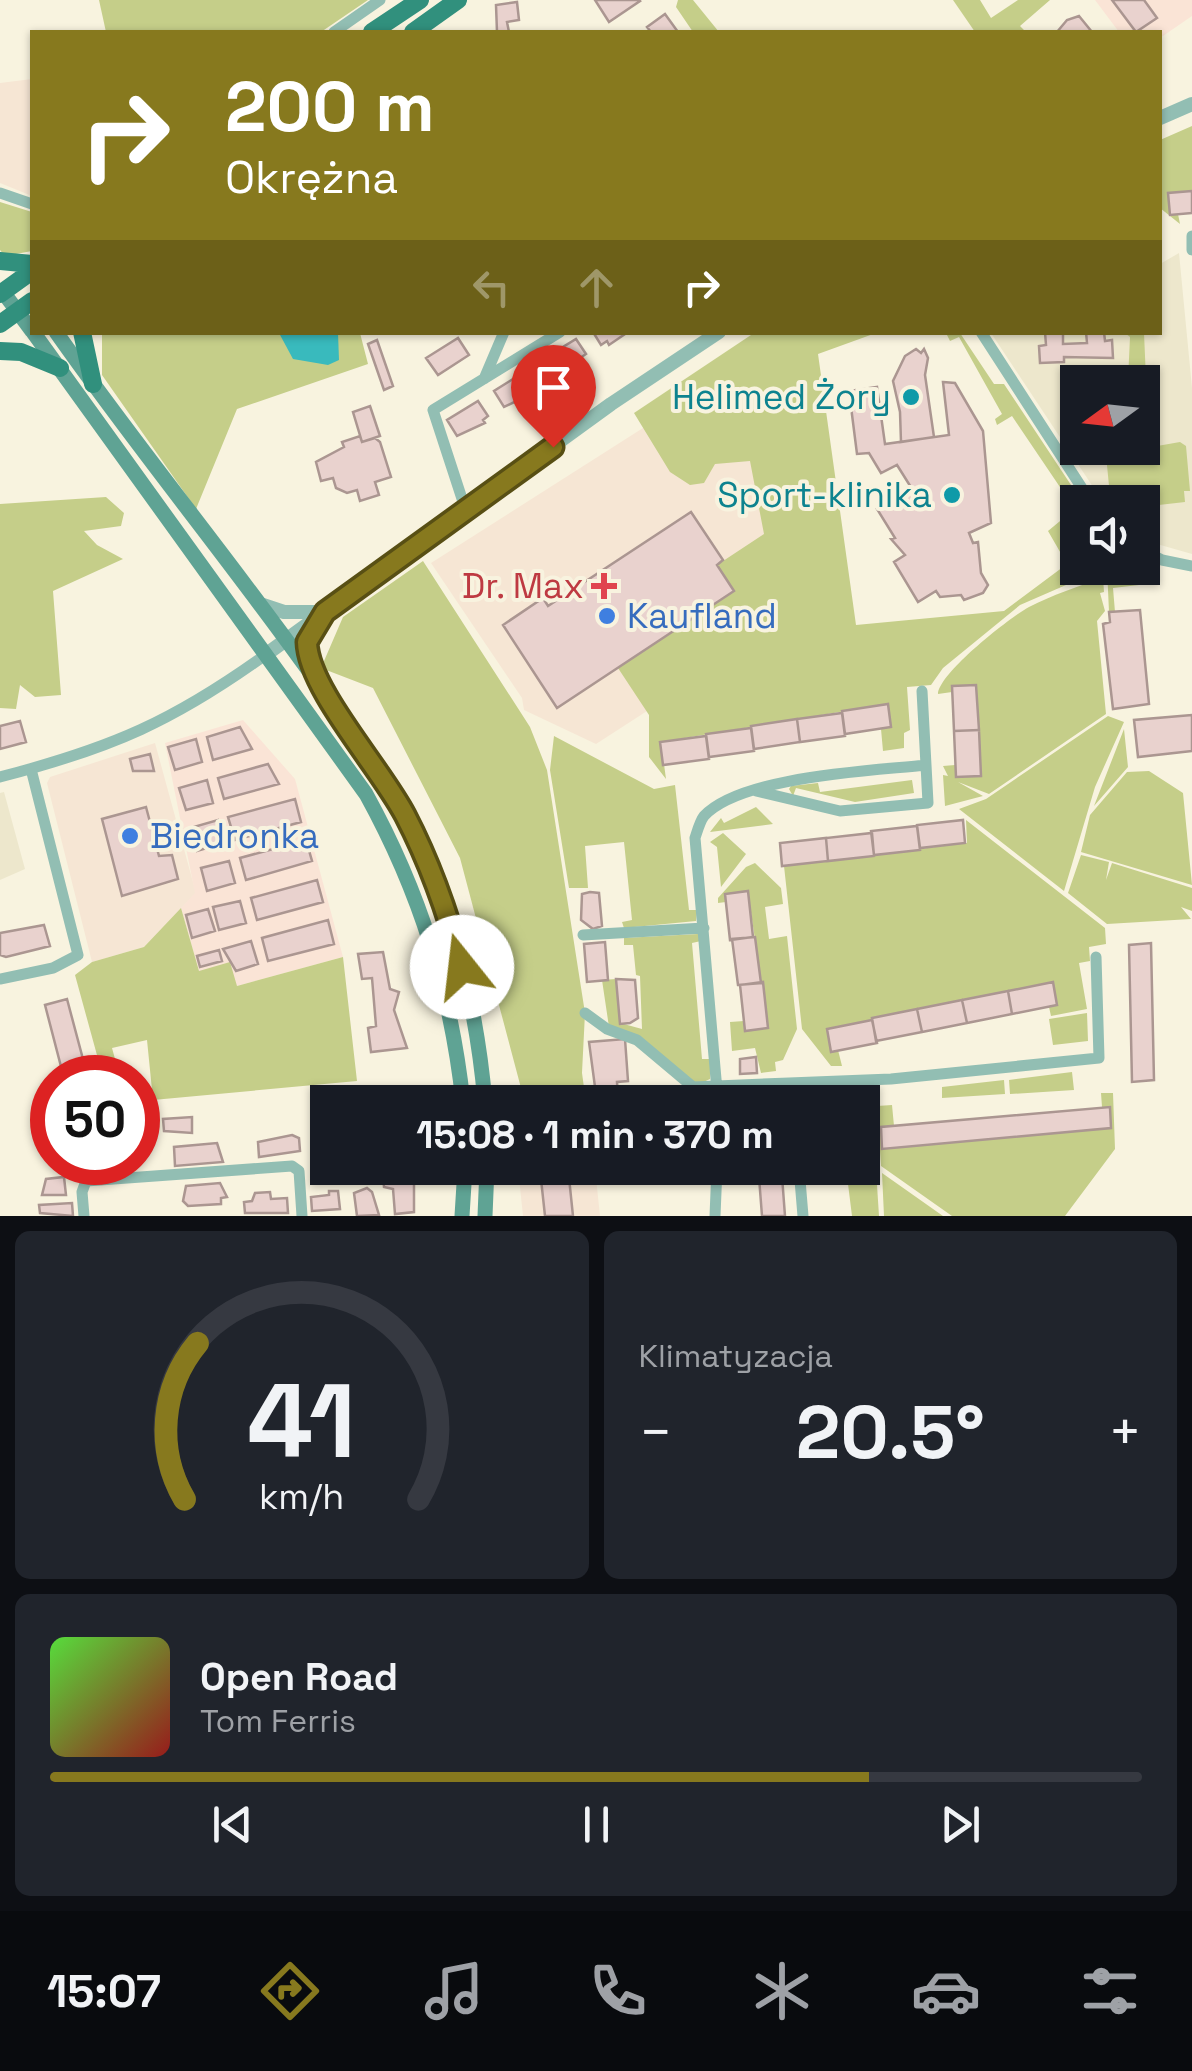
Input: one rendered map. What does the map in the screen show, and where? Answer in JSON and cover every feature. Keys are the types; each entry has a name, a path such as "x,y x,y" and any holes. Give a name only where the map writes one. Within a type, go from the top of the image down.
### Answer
{"main road":[{"path":"375,30 420,0"},
{"path":"416,30 458,0"},
{"path":"0,261 30,264"},
{"path":"0,324 25,306 11,285"},
{"path":"35,335 345,760 398,854 427,927 449,1004 460,1085"},
{"path":"58,335 374,763 430,869 469,991 483,1085"},
{"path":"83,335 93,384"},
{"path":"0,351 21,352 60,368"},
{"path":"462,1216 463,1185"},
{"path":"486,1216 487,1185"}],"street":[{"path":"337,30 380,0"},
{"path":"1162,117 1192,104"},
{"path":"0,193 30,203"},
{"path":"1192,236 1192,250"},
{"path":"0,261 11,285"},
{"path":"484,379 503,335"},
{"path":"466,511 433,410 555,335"},
{"path":"0,777 157,726 268,654 612,404 715,335"},
{"path":"983,335 1080,485"},
{"path":"1160,559 1192,566"},
{"path":"260,604 284,612 325,612"},
{"path":"313,676 307,642 325,612"},
{"path":"752,790 840,811 928,803 922,691"},
{"path":"719,1085 695,838 704,816 752,790 790,781 926,765"},
{"path":"0,978 53,968 78,955 31,769"},
{"path":"583,935 704,928"},
{"path":"754,1085 891,1079 1099,1058 1096,956"},
{"path":"586,1013 607,1029 637,1040 690,1085"},
{"path":"84,1216 82,1192 86,1181 292,1166 299,1172 302,1216"},
{"path":"715,1216 716,1185"},
{"path":"800,1185 803,1216"}],"shaded area":[{"path":"1095,0 1192,0 1192,16 1162,37 1162,30 1118,30"},
{"path":"30,79 30,195 0,183 0,83"},
{"path":"1179,253 1192,388 1192,554 1160,545 1160,485 1092,485 1078,465 1160,465 1160,365 1060,365 1060,437 992,335 1162,335 1162,263"},
{"path":"698,393 770,452 785,552 647,711 596,744 524,710 522,698 431,563"},
{"path":"243,720 295,779 343,957 237,986 199,971 181,908 195,893 165,743"},
{"path":"155,743 196,893 144,947 92,962 47,783 50,777"},
{"path":"4,792 25,869 0,880 0,793"},
{"path":"520,1185 597,1185 600,1216 523,1216"}],"green space":[{"path":"99,0 368,0 324,30 106,30"},
{"path":"678,0 693,0 717,30 692,30 676,7"},
{"path":"953,0 980,0 991,18 1018,0 1050,0 1020,26 1024,30 974,30"},
{"path":"1192,126 1192,192 1168,194 1170,214 1178,214 1180,224 1162,210 1162,139"},
{"path":"0,202 30,211 30,251 5,256 0,250"},
{"path":"102,335 361,335 368,364 237,409 196,509 102,375"},
{"path":"751,335 870,335 818,354 856,625 1004,611 1060,569 1060,585 1066,585 1020,605 943,668 931,685 907,687 910,730 904,733 904,748 883,751 881,729 891,727 887,704 661,742 666,779 649,757 649,715 618,668 734,591 717,565 764,534 750,461 715,464 704,483 690,485 670,472 634,413"},
{"path":"947,335 961,335 994,384 1004,384 1071,485 1060,487 1012,416 997,425 995,419 1002,414 959,337 950,341"},
{"path":"1128,335 1144,335 1145,365 1129,365"},
{"path":"1180,442 1186,446 1190,491 1184,491 1185,502 1160,505 1160,485 1109,485 1107,465 1160,465 1160,446"},
{"path":"106,497 124,513 121,526 84,531 97,545 123,559 53,591 61,695 35,697 20,685 16,709 0,708 0,504"},
{"path":"1060,521 1060,552 1048,531"},
{"path":"423,561 530,727 547,770 585,1013 584,1085 520,1085 460,858 373,688 321,668 343,617"},
{"path":"1083,585 1104,585 1104,592 1100,593 1105,611 1097,621 1106,714 989,794 958,782 983,796 945,806 943,775 948,776 943,766 955,765 956,777 981,775 976,686 953,686 952,692 938,694 941,685 976,647 1019,613"},
{"path":"1108,585 1139,585 1113,588 1115,612 1109,612"},
{"path":"1108,716 1124,722 1095,787 1064,891 959,809 986,799"},
{"path":"1124,729 1128,767 1094,806"},
{"path":"554,736 654,789 675,785 689,910 697,910 696,921 624,928 622,922 632,920 624,842 585,846 588,888 569,888 550,770"},
{"path":"1149,771 1183,793 1192,885 1081,852 1090,815 1127,772"},
{"path":"912,780 914,793 855,802 796,788 793,796 789,789 818,783 820,792"},
{"path":"756,807 773,824 710,832 721,818 724,823"},
{"path":"966,820 1105,928 1106,944 1089,947 1090,961 1079,963 1087,1009 1051,1016 1049,1007 1057,1005 1052,982 827,1029 831,1051 838,1050 842,1066 831,1066 802,1029 784,866 967,843"},
{"path":"723,833 746,854 721,887 717,847 710,842"},
{"path":"1081,855 1109,862 1106,880 1112,863 1192,888 1192,911 1181,907 1191,919 1107,924 1068,893"},
{"path":"755,863 781,888 783,904 765,907 769,939 787,936 797,1029 783,1060 775,1062 776,1071 761,1073 755,1048 732,1051 730,1022 744,1021 745,1031 768,1028 748,892 725,894 726,902 718,903 718,898 746,867"},
{"path":"181,908 199,971 230,962 237,986 343,957 357,1081 160,1099 160,1055 148,1055 147,1040 112,1048 114,1055 97,1055 75,975 92,962 144,947"},
{"path":"698,934 701,941 692,943 702,1059 711,1059 710,1079 697,1085 609,1027 602,980 616,979 620,1023 642,1029 640,976 636,975 633,945 624,945 624,938"},
{"path":"1087,1013 1088,1041 1053,1045 1049,1019"},
{"path":"1072,1072 1074,1090 1010,1094 1009,1080"},
{"path":"1004,1080 1005,1094 942,1098 942,1087"},
{"path":"1101,1093 1113,1093 1115,1149 1065,1216 952,1216 881,1166 880,1106 892,1105 894,1126 883,1149 1110,1128 1110,1107 1102,1107"},
{"path":"882,1173 943,1216 884,1216"},
{"path":"848,1185 877,1185 879,1216 852,1216"}],"water":[{"path":"280,335 338,335 339,360 328,365 293,359"}],"building":[{"path":"595,0 639,0 640,1 609,22"},
{"path":"1112,0 1144,0 1157,18 1134,30"},
{"path":"517,2 519,20 507,22 509,30 497,30 496,5"},
{"path":"665,14 677,30 649,30 647,27"},
{"path":"1079,16 1090,30 1059,30 1067,20"},
{"path":"1192,191 1192,213 1170,215 1168,193"},
{"path":"595,335 624,335 609,345 607,341 601,345"},
{"path":"1045,335 1063,335 1063,344 1087,343 1086,335 1104,335 1105,341 1112,340 1113,358 1064,357 1064,362 1040,363 1039,346 1046,345"},
{"path":"458,338 469,355 438,375 426,358"},
{"path":"576,339 586,354 580,358 583,362 563,375 560,371 555,374 545,358"},
{"path":"377,340 393,386 384,390 368,344"},
{"name":"Helimed Żory","path":"916,349 921,353 924,349 928,358 925,375 934,437 901,442 893,381 905,356"},
{"path":"524,372 534,387 531,394 504,407 494,391"},
{"name":"Sport-klinika","path":"943,382 955,383 983,431 991,523 969,533 973,543 978,542 981,573 988,585 983,593 964,600 961,595 940,597 936,591 918,602 894,562 905,555 891,539 895,538 877,509 910,490 919,500 897,465 881,473 869,453 857,454 849,391 877,387 885,444 949,435"},
{"path":"478,401 488,416 483,420 485,423 457,436 447,420"},
{"path":"370,406 380,436 362,442 353,412"},
{"path":"360,436 362,442 375,438 380,442 391,477 375,482 379,495 360,501 357,490 347,493 336,488 333,478 321,481 316,462 344,447 342,442"},
{"name":"Kaufland","path":"691,512 723,560 717,565 734,591 557,708 503,625 543,598 548,606"},
{"path":"1140,610 1149,704 1113,709 1103,624 1110,622 1109,612"},
{"path":"976,685 979,730 954,731 952,686"},
{"path":"888,704 891,727 845,734 842,711"},
{"path":"842,713 845,736 800,742 797,719"},
{"path":"1192,715 1192,751 1138,757 1134,720"},
{"path":"797,719 800,742 754,749 751,726"},
{"path":"20,721 26,742 0,749 0,726"},
{"path":"240,727 252,749 213,760 207,737"},
{"path":"751,728 754,751 709,757 706,734"},
{"path":"979,730 981,776 956,777 954,731"},
{"path":"706,736 709,759 663,765 660,742"},
{"path":"196,739 202,762 175,770 168,747"},
{"path":"150,754 154,771 133,771 130,759"},
{"path":"268,764 279,784 224,799 218,778"},
{"path":"207,780 213,803 186,810 179,788"},
{"path":"295,799 301,822 235,840 228,817"},
{"name":"Biedronka","path":"146,807 159,856 172,855 178,879 122,896 102,819"},
{"path":"218,820 224,843 197,851 190,828"},
{"path":"963,820 965,843 920,848 917,825"},
{"path":"917,826 920,850 874,855 871,831"},
{"path":"872,833 874,856 828,861 826,838"},
{"path":"826,838 828,861 782,866 780,843"},
{"path":"306,840 312,861 246,880 240,858"},
{"path":"229,861 235,883 207,891 201,868"},
{"path":"317,880 323,902 257,920 251,898"},
{"path":"748,891 753,937 730,940 725,894"},
{"path":"599,893 602,926 593,929 581,920 582,894"},
{"path":"240,901 246,923 219,930 213,907"},
{"path":"208,909 215,931 192,938 186,915"},
{"path":"328,920 334,944 268,961 262,938"},
{"path":"44,925 50,946 6,957 0,955 0,933"},
{"path":"755,937 761,983 738,985 732,939"},
{"path":"251,941 258,964 236,971 223,949"},
{"path":"605,942 608,980 587,982 584,944"},
{"path":"1151,943 1154,1080 1132,1082 1129,945"},
{"path":"219,950 222,961 200,967 197,956"},
{"path":"383,952 390,989 399,992 394,1010 407,1048 371,1052 368,1028 376,1026 372,978 362,979 358,954"},
{"path":"616,979 635,980 638,1018 630,1023 620,1024"},
{"path":"763,982 768,1028 745,1031 740,985"},
{"path":"1053,982 1057,1005 1012,1014 1008,991"},
{"path":"1008,991 1012,1014 967,1023 962,1000"},
{"path":"67,999 82,1055 58,1055 45,1005"},
{"path":"962,1000 967,1023 922,1032 917,1009"},
{"path":"917,1009 922,1032 876,1041 872,1018"},
{"path":"872,1020 877,1043 831,1052 827,1029"},
{"path":"625,1039 628,1081 595,1085 589,1042"},
{"path":"756,1057 757,1073 740,1074 740,1059"},
{"path":"1110,1107 1111,1128 882,1149 881,1127"},
{"path":"192,1117 192,1133 164,1131 163,1119"},
{"path":"292,1135 299,1138 300,1151 259,1157 258,1142"},
{"path":"217,1143 223,1162 175,1166 174,1147"},
{"path":"220,1183 227,1197 221,1198 221,1204 188,1206 183,1201 186,1186"},
{"path":"44,1185 65,1185 66,1195 42,1195"},
{"path":"414,1185 414,1212 395,1214 393,1189 384,1187"},
{"path":"542,1185 570,1185 573,1216 545,1216"},
{"path":"760,1185 783,1185 785,1216 762,1216"},
{"path":"367,1188 379,1215 357,1216 354,1193"},
{"path":"329,1191 338,1191 340,1209 312,1211 311,1197 329,1195"},
{"path":"270,1192 271,1199 287,1198 288,1213 245,1213 244,1202 252,1201 255,1193"},
{"path":"72,1203 73,1216 40,1213 39,1205"}],"place":[{"name":"Helimed Żory","path":"911,397"},
{"name":"Sport-klinika","path":"952,495"},
{"name":"Dr. Max","path":"604,586"},
{"name":"Kaufland","path":"607,616"},
{"name":"Biedronka","path":"130,836"}],"route":[{"path":"462,967 418,840 374,763 313,676 307,642 325,612 553,447"}]}
